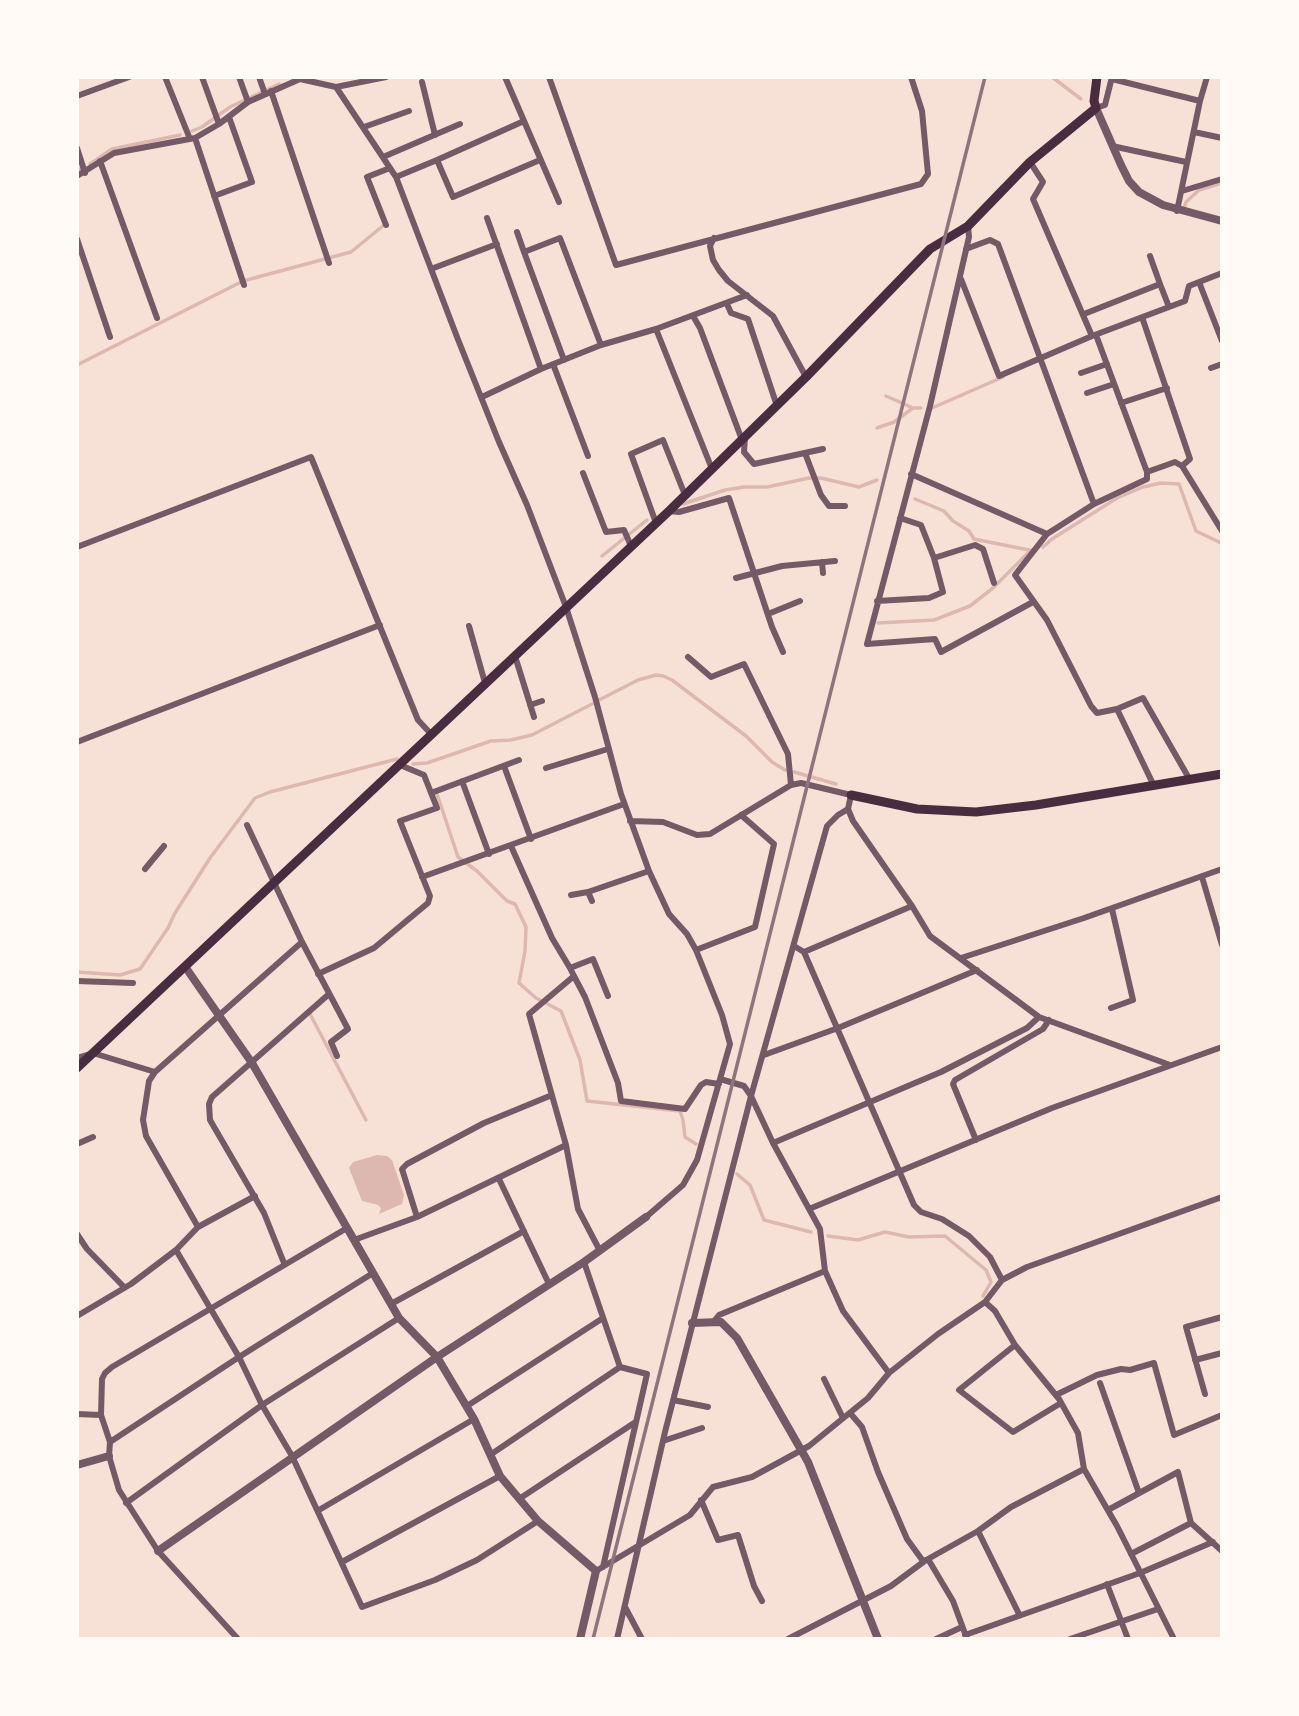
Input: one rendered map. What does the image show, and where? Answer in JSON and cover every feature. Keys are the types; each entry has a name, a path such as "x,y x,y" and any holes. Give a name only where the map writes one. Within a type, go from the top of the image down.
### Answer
{"main road":[{"path":"77,1068 669,511 806,377 930,249 968,226 1030,162 1096,108 1094,101 1097,77"},
{"path":"851,795 917,809 975,812 1222,774"}],"street":[{"path":"77,96 129,77"},
{"path":"165,77 214,196 244,285"},
{"path":"202,77 219,124"},
{"path":"239,77 248,102"},
{"path":"259,77 268,93 329,263"},
{"path":"77,176 114,153 192,139 219,124 248,102 299,78 336,87 386,77"},
{"path":"505,77 559,202"},
{"path":"549,77 616,265 921,184 928,174 922,111 911,77"},
{"path":"1177,210 1207,77"},
{"path":"1200,102 1112,78 1105,105 1096,108 1129,181 1139,192 1177,210 1222,221"},
{"path":"422,82 435,135"},
{"path":"158,1551 437,1357 584,1262 646,1217 683,1185 697,1160 730,1044 722,1015 696,950 687,934 669,914 649,871 624,804 595,697 566,607 396,177 336,87"},
{"path":"363,127 409,111"},
{"path":"214,196 253,182 229,117"},
{"path":"396,177 524,121"},
{"path":"383,157 460,124"},
{"path":"1194,132 1222,138"},
{"path":"1112,146 1186,162"},
{"path":"77,148 85,173"},
{"path":"437,160 453,197 541,160"},
{"path":"100,161 157,318"},
{"path":"1030,162 1042,182 1033,199 1107,363 1147,472 1147,479 1094,504 1047,534 1015,575 1046,620 1091,706 1097,713 1117,709 1143,698 1190,780"},
{"path":"386,225 367,177 390,168"},
{"path":"1182,191 1222,179"},
{"path":"487,218 541,369"},
{"path":"968,226 969,237 930,406 867,644 935,639 941,652 1033,602"},
{"path":"516,232 564,360"},
{"path":"524,252 560,238 601,345"},
{"path":"714,238 709,246 713,260 728,281 773,316 786,336"},
{"path":"77,239 110,337"},
{"path":"966,249 990,240 998,244 1094,504"},
{"path":"431,269 497,244"},
{"path":"1150,256 1169,307"},
{"path":"713,260 730,281 775,314 806,377"},
{"path":"960,277 999,376 1094,335 1185,301 1189,286 1222,273"},
{"path":"1199,282 1222,341"},
{"path":"1084,314 1160,284"},
{"path":"482,397 601,345 656,330 747,295"},
{"path":"727,304 731,313 748,319 777,406"},
{"path":"693,316 743,438 744,452 754,464 823,449"},
{"path":"1142,317 1190,459 1182,466"},
{"path":"656,330 712,469"},
{"path":"1081,373 1107,363"},
{"path":"553,364 588,456"},
{"path":"1211,368 1222,364"},
{"path":"1087,393 1114,384"},
{"path":"1121,403 1167,387"},
{"path":"656,523 631,454 663,440 685,495"},
{"path":"806,453 821,495 829,506 845,506"},
{"path":"77,547 311,457 418,720 431,734"},
{"path":"1147,472 1175,462 1182,466 1222,531"},
{"path":"583,473 606,532 624,530 631,546"},
{"path":"911,474 1047,534"},
{"path":"669,511 679,512 729,498 783,652"},
{"path":"877,601 929,598 943,592 921,525 900,518"},
{"path":"934,558 975,545 983,549 994,583"},
{"path":"736,578 782,566 835,561"},
{"path":"822,562 824,573"},
{"path":"768,614 800,601"},
{"path":"77,742 380,625"},
{"path":"469,626 485,683"},
{"path":"514,656 534,717"},
{"path":"688,657 711,677 744,664 788,754 791,785"},
{"path":"530,705 542,701"},
{"path":"1117,709 1154,786"},
{"path":"546,768 608,749"},
{"path":"431,793 519,760"},
{"path":"318,974 374,948 428,903 430,896 400,821 437,808 424,775 400,765"},
{"path":"504,766 531,839"},
{"path":"462,781 489,853"},
{"path":"630,821 663,822 696,835 710,834 791,785 800,783 851,795 848,809 853,821 930,936 1039,1017 1170,1065"},
{"path":"422,877 624,804"},
{"path":"617,1639 692,1323 751,1096 827,826 848,809"},
{"path":"696,950 755,927 774,844 741,815"},
{"path":"247,825 302,942 348,1029 331,1042 337,1056"},
{"path":"145,869 163,845 172,853"},
{"path":"511,846 552,938 585,997 618,1083 621,1101 685,1109 701,1085 706,1082 744,1086 820,1229 825,1271 843,1311 890,1373"},
{"path":"961,958 1112,909 1222,869"},
{"path":"571,895 588,892 649,871"},
{"path":"1202,877 1222,944"},
{"path":"588,892 592,901"},
{"path":"804,952 912,906"},
{"path":"1111,1008 1133,1000 1112,909"},
{"path":"198,1227 146,1136 144,1127 149,1081 155,1072 302,942"},
{"path":"794,946 804,952 914,1205 921,1212 943,1219 969,1236 990,1257 1002,1280"},
{"path":"570,968 593,959 608,996"},
{"path":"186,968 252,1063 400,1318 437,1357 474,1419 500,1476 538,1521 599,1569"},
{"path":"764,1055 838,1028 977,970"},
{"path":"574,975 529,1014 566,1145 578,1209 600,1249"},
{"path":"77,981 133,983"},
{"path":"284,1263 255,1196 210,1120 208,1111 212,1097 329,994"},
{"path":"773,1143 941,1072 1027,1028 1039,1017"},
{"path":"976,1140 953,1084 1043,1029 1049,1020"},
{"path":"809,1209 1052,1108 1222,1046"},
{"path":"77,1058 93,1053 155,1072"},
{"path":"417,1217 402,1169 484,1123 552,1095"},
{"path":"77,1144 93,1137"},
{"path":"354,1240 417,1217 566,1145"},
{"path":"499,1179 549,1284"},
{"path":"77,1316 176,1250 198,1227 255,1196"},
{"path":"599,1569 690,1515 713,1487 752,1477 801,1450 868,1398 890,1373 938,1334 985,1302 1002,1280 1027,1267 1222,1197"},
{"path":"238,1639 158,1551 126,1503 109,1457 110,1442 101,1415 101,1387 105,1373 284,1263 347,1228"},
{"path":"391,1304 524,1231"},
{"path":"77,1234 87,1249 124,1287"},
{"path":"176,1250 239,1357 262,1405 292,1456 362,1607 435,1580 477,1560 538,1521"},
{"path":"584,1262 620,1367"},
{"path":"715,1320 719,1315 825,1271"},
{"path":"110,1442 373,1273"},
{"path":"985,1302 995,1311 1015,1345 1056,1395 1078,1433 1084,1469 1174,1639"},
{"path":"1205,1394 1186,1327 1222,1317"},
{"path":"126,1503 262,1405 400,1318"},
{"path":"467,1406 603,1318"},
{"path":"692,1323 715,1320 728,1326 737,1338 808,1462 878,1639"},
{"path":"1015,1345 959,1390 1013,1432 1061,1403"},
{"path":"1195,1360 1222,1353"},
{"path":"1056,1395 1097,1375 1154,1363 1174,1435 1222,1415"},
{"path":"490,1455 620,1367 647,1374 580,1639"},
{"path":"824,1379 847,1415 862,1427 907,1539 953,1601 965,1634"},
{"path":"1100,1383 1139,1493"},
{"path":"673,1400 708,1407"},
{"path":"77,1415 101,1415"},
{"path":"319,1510 474,1419"},
{"path":"519,1499 634,1423"},
{"path":"663,1441 702,1428"},
{"path":"77,1465 109,1457"},
{"path":"788,1639 891,1586 925,1560 978,1531 1011,1507 1084,1469"},
{"path":"1108,1510 1178,1472 1191,1523 1222,1551"},
{"path":"342,1562 500,1476"},
{"path":"701,1500 718,1540 738,1535 754,1586 762,1601"},
{"path":"1131,1554 1191,1523"},
{"path":"978,1531 1019,1614"},
{"path":"936,1639 965,1634 1140,1573 1213,1542"},
{"path":"1107,1584 1128,1639"},
{"path":"625,1607 642,1639"},
{"path":"1070,1639 1158,1609"}],"shaded area":[{"path":"377,1155 387,1156 392,1160 404,1195 402,1204 379,1214 381,1208 378,1205 362,1201 349,1168 353,1162"}],"waterway":[{"path":"1052,77 1081,99"},
{"path":"192,131 230,107 279,84"},
{"path":"90,164 112,149 180,135"},
{"path":"1184,209 1186,202 1199,190 1222,183"},
{"path":"77,365 243,281 351,252 384,225"},
{"path":"932,408 1003,377"},
{"path":"886,396 913,408"},
{"path":"877,428 894,422 913,408 921,408"},
{"path":"683,504 725,490 767,487 809,478 821,478 859,487 877,480"},
{"path":"1043,547 1117,498 1161,483 1179,484 1196,531 1221,543"},
{"path":"915,499 944,511 953,521 969,531 974,539 1029,550"},
{"path":"602,556 647,520"},
{"path":"878,623 934,620 970,606 993,588 1031,550"},
{"path":"599,700 638,680 663,676 746,736 772,762 785,770"},
{"path":"413,764 427,763 491,741 532,735 592,704"},
{"path":"77,972 120,975 140,969 210,858 255,798 397,759"},
{"path":"794,772 836,784"},
{"path":"437,794 458,857 477,871 507,901 515,904 526,927 519,983 536,998 561,1011 580,1060 587,1101 680,1111 685,1137 696,1144"},
{"path":"310,1014 366,1120"},
{"path":"737,1174 750,1185 764,1220 811,1232"},
{"path":"828,1236 858,1240 885,1232 909,1237 945,1236 986,1270 991,1282 983,1296"}],"railway":[{"path":"593,1639 985,77"}]}
